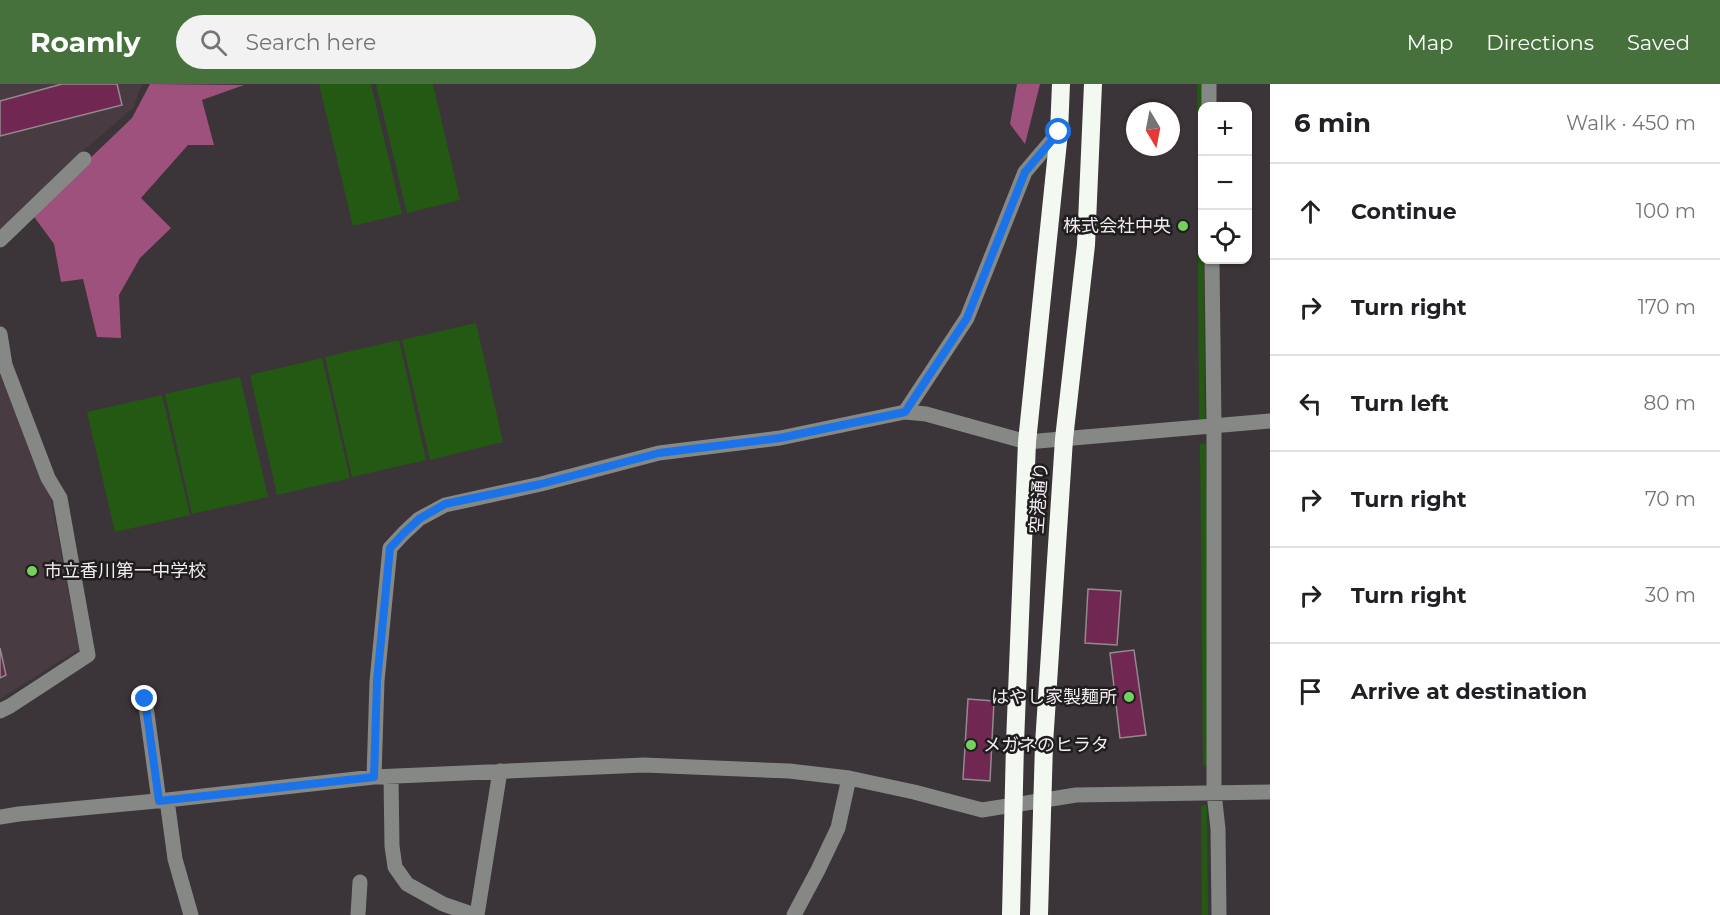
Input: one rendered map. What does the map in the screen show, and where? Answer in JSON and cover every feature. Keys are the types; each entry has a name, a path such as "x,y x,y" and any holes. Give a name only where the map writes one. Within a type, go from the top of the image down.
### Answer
{"highway":[{"name":"空港通り","path":"1011,915 1015,744 1028,442 1059,132 1061,84"},
{"name":"空港通り","path":"1039,915 1044,744 1064,439 1086,245 1093,84"}],"street":[{"path":"1209,84 1209,102"},
{"path":"905,412 967,318 1025,172 1059,132"},
{"path":"0,240 84,159"},
{"path":"1212,264 1214,793 1218,829 1219,915"},
{"path":"0,334 5,365 48,477 60,498 88,655 0,711"},
{"path":"374,777 377,681 390,548 419,519 445,504 541,484 659,453 780,438 905,412 926,414 1028,442 1270,421"},
{"path":"145,699 163,800 191,915"},
{"path":"0,818 19,814 374,777 644,765 789,771 849,778 982,810 1076,795 1270,792"},
{"path":"392,777 392,846 395,867 407,884 443,904 476,915 500,771"},
{"path":"794,915 838,828 849,778"},
{"path":"358,915 360,882"}],"shaded area":[{"path":"0,84 142,84 133,108 71,161 0,229"},
{"path":"150,84 244,85 202,100 214,145 188,145 141,198 171,228 140,258 119,295 121,338 97,337 83,279 61,282 54,244 32,214 132,118"},
{"path":"319,84 371,84 402,214 353,226"},
{"path":"376,84 433,84 460,200 407,213"},
{"path":"1017,84 1040,84 1025,144 1010,124"},
{"path":"476,323 503,442 430,460 402,340"},
{"path":"399,340 426,460 352,477 325,357"},
{"path":"322,358 350,478 277,495 250,375"},
{"name":"市立香川第一中学校","path":"0,375 50,493 79,649 0,699"},
{"path":"240,377 268,497 192,514 165,394"},
{"path":"162,395 190,515 115,532 87,412"}],"building":[{"path":"62,84 117,84 122,105 0,136 0,101"},
{"path":"1088,589 1121,591 1117,645 1085,643"},
{"path":"0,648 6,675 0,678"},
{"path":"1134,650 1146,735 1120,738 1110,653"},
{"path":"968,699 994,701 990,781 963,779"}],"waterway":[{"path":"1200,84 1202,424"},
{"path":"1203,446 1206,763"},
{"path":"1204,808 1205,915"}],"place":[{"name":"株式会社中央","path":"1183,226"},
{"name":"市立香川第一中学校","path":"32,571"},
{"name":"はやし家製麺所","path":"1129,697"},
{"name":"メガネのヒラタ","path":"971,745"}],"route":[{"path":"145,699 159,801 374,777 377,681 390,548 404,533 419,519 445,504 541,484 659,453 780,438 905,412 967,318 1025,172 1059,132"}]}
